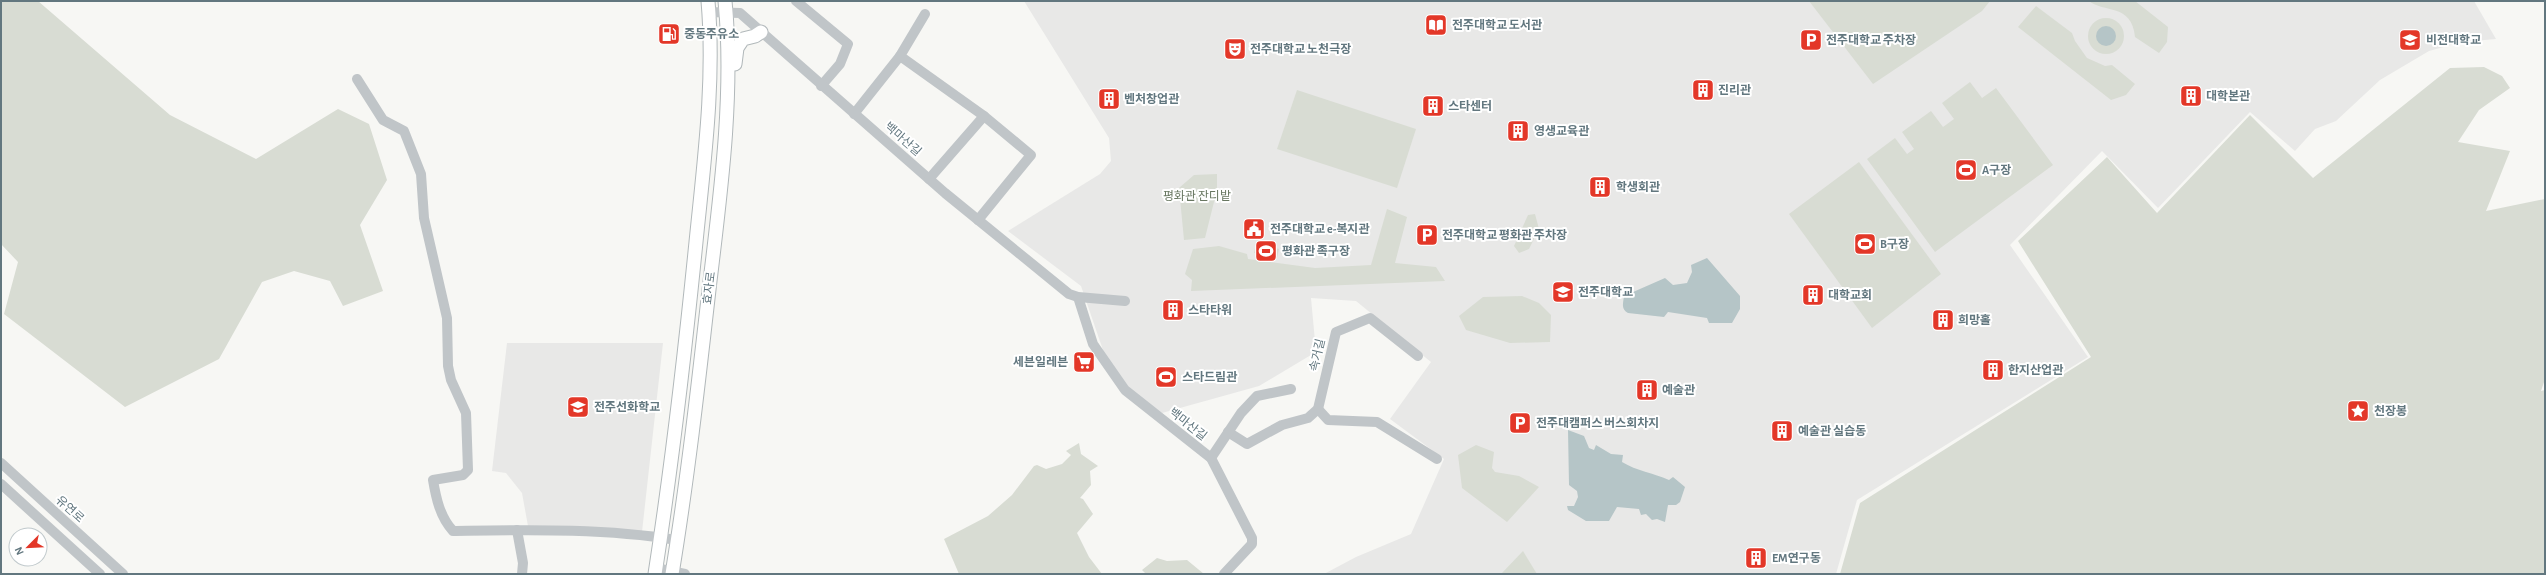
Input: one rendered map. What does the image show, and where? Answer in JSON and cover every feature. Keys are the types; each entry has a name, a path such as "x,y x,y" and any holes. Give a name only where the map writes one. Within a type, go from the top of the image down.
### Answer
{"main road":[{"name":"효자로","path":"656,571 689,313 707,136 711,61 709,7"},
{"name":"효자로","path":"677,573 676,540 695,407 718,212 728,64 726,7"},
{"path":"728,64 735,64 737,48 743,39 755,36 761,32"}],"street":[{"path":"796,1 848,44 840,64 822,86"},
{"name":"백마산길","path":"709,7 726,7 740,12 929,179 1069,294 1078,297 1125,301"},
{"path":"854,114 900,56 925,14"},
{"path":"900,56 984,116 1030,156 978,220"},
{"path":"357,79 383,120 404,131 421,174 424,218 447,318 448,366 451,380 466,413 470,461 468,470 463,475 433,480 436,499 446,523 453,530 517,530 660,537 676,540"},
{"path":"929,179 984,116"},
{"name":"백마산길","path":"1078,297 1093,344 1125,390 1211,458 1252,538 1252,544 1224,574"},
{"name":"속거길","path":"1318,409 1336,332 1370,318 1418,356"},
{"path":"1211,458 1241,413 1257,396 1291,389"},
{"path":"1228,432 1247,444 1282,425 1308,418 1318,409 1328,420 1377,422 1437,459"},
{"name":"유연로","path":"1,463 123,574"},
{"path":"1,484 100,574"},
{"path":"517,530 523,563 522,574"},
{"path":"656,571 677,573"}],"shaded area":[{"name":"전주대학교","path":"1024,1 2474,1 2496,39 2462,42 2429,51 2380,80 2336,121 2315,129 2295,151 2250,112 2158,208 2102,151 2010,245 2088,357 1857,500 1836,574 1324,574 1356,557 1411,534 1444,459 1390,419 1431,362 1356,301 1311,298 1316,352 1259,386 1162,413 1130,389 1104,353 1081,286 1008,231 1100,174 1111,161 1109,138"},
{"path":"2106,26 2113,29 2116,36 2113,43 2106,46 2099,43 2096,36 2099,29"},
{"path":"1707,258 1740,296 1740,309 1732,323 1709,323 1707,318 1668,312 1664,317 1628,313 1624,310 1624,296 1665,278 1673,285 1687,283 1692,272 1691,265"},
{"name":"전주선화학교","path":"507,343 663,343 642,532 528,526 522,493 506,473 492,471"},
{"path":"1568,430 1584,436 1589,448 1594,450 1596,445 1611,454 1623,455 1622,462 1639,470 1669,480 1673,477 1685,487 1680,502 1676,505 1668,505 1665,522 1657,519 1652,520 1646,514 1641,515 1639,509 1617,507 1609,521 1586,521 1568,510 1567,506 1574,506 1578,497 1577,491 1569,485"}],"green space":[{"path":"1,1 38,1 170,115 256,159 338,109 369,124 387,180 360,225 383,291 343,306 330,281 294,271 262,282 219,359 125,407 4,314 18,262 1,244"},
{"path":"1809,1 1990,1 1982,11 1873,84"},
{"path":"2089,1 2135,1 2168,27 2167,42 2159,53 2135,37 2133,26 2129,19 2123,14 2095,5"},
{"path":"2036,6 2072,33 2075,41 2087,58 2105,66 2112,65 2135,84 2126,95 2111,100 2018,27"},
{"path":"2109,18 2119,23 2123,29 2123,43 2119,49 2113,53 2103,54 2093,49 2089,43 2088,33 2093,23 2099,19"},
{"path":"2484,67 2502,76 2510,88 2479,110 2458,142 2510,151 2486,211 2545,199 2545,379 2541,391 2545,390 2545,574 1840,574 1860,503 2091,357 2018,241 2107,157 2157,213 2250,115 2313,178 2450,68"},
{"name":"A구장","path":"1970,82 1982,98 1996,88 2053,165 1935,252 1867,159 1895,138 1907,154 1914,149 1902,132 1931,111 1943,127 1954,119 1942,103"},
{"path":"1297,90 1416,129 1397,188 1277,149"},
{"name":"B구장","path":"1859,162 1941,274 1872,328 1789,214"},
{"name":"평화관 잔디밭","path":"1217,174 1217,190 1205,238 1184,240 1179,188 1194,175"},
{"path":"1387,209 1407,217 1395,263 1436,267 1445,281 1191,291 1192,280 1185,274 1193,249 1219,246 1247,254 1248,259 1315,268 1371,265"},
{"path":"1535,214 1539,229 1529,249 1519,253 1514,246 1528,215"},
{"name":"평화관 족구장","path":"1256,244 1279,249 1277,258 1254,253"},
{"path":"1522,296 1539,303 1551,315 1550,342 1510,343 1466,330 1459,316 1483,297"},
{"path":"1079,443 1081,454 1098,466 1090,471 1091,485 1080,498 1083,499 1093,514 1077,533 1089,557 1102,574 959,574 944,539 988,516 1012,495 1034,466 1037,465 1046,469 1062,464 1071,455 1066,451"},
{"path":"1476,445 1494,452 1492,468 1495,472 1519,476 1539,487 1507,522 1462,488 1458,455"},
{"path":"1523,551 1537,574 1501,574"},
{"path":"1157,558 1167,561 1187,560 1204,574 1146,574 1142,570"}],"place":[{"name":"전주대학교 도서관","path":"1436,25"},
{"name":"중동주유소","path":"669,34"},
{"name":"전주대학교 주차장","path":"1811,40"},
{"name":"비전대학교","path":"2410,40"},
{"name":"전주대학교 노천극장","path":"1235,49"},
{"name":"진리관","path":"1703,90"},
{"name":"대학본관","path":"2191,96"},
{"name":"벤처창업관","path":"1109,99"},
{"name":"스타센터","path":"1433,106"},
{"name":"영생교육관","path":"1518,131"},
{"name":"A구장","path":"1966,170"},
{"name":"학생회관","path":"1600,187"},
{"name":"전주대학교 e-복지관","path":"1254,229"},
{"name":"전주대학교 평화관 주차장","path":"1427,235"},
{"name":"B구장","path":"1865,244"},
{"name":"평화관 족구장","path":"1266,251"},
{"name":"전주대학교","path":"1563,292"},
{"name":"대학교회","path":"1813,295"},
{"name":"스타타워","path":"1173,310"},
{"name":"희망홀","path":"1943,320"},
{"name":"세븐일레븐","path":"1084,362"},
{"name":"한지산업관","path":"1993,370"},
{"name":"스타드림관","path":"1166,377"},
{"name":"예술관","path":"1647,390"},
{"name":"전주선화학교","path":"578,407"},
{"name":"천장봉","path":"2358,411"},
{"name":"전주대캠퍼스 버스회차지","path":"1520,423"},
{"name":"예술관 실습동","path":"1782,431"},
{"name":"EM연구동","path":"1756,558"}]}
